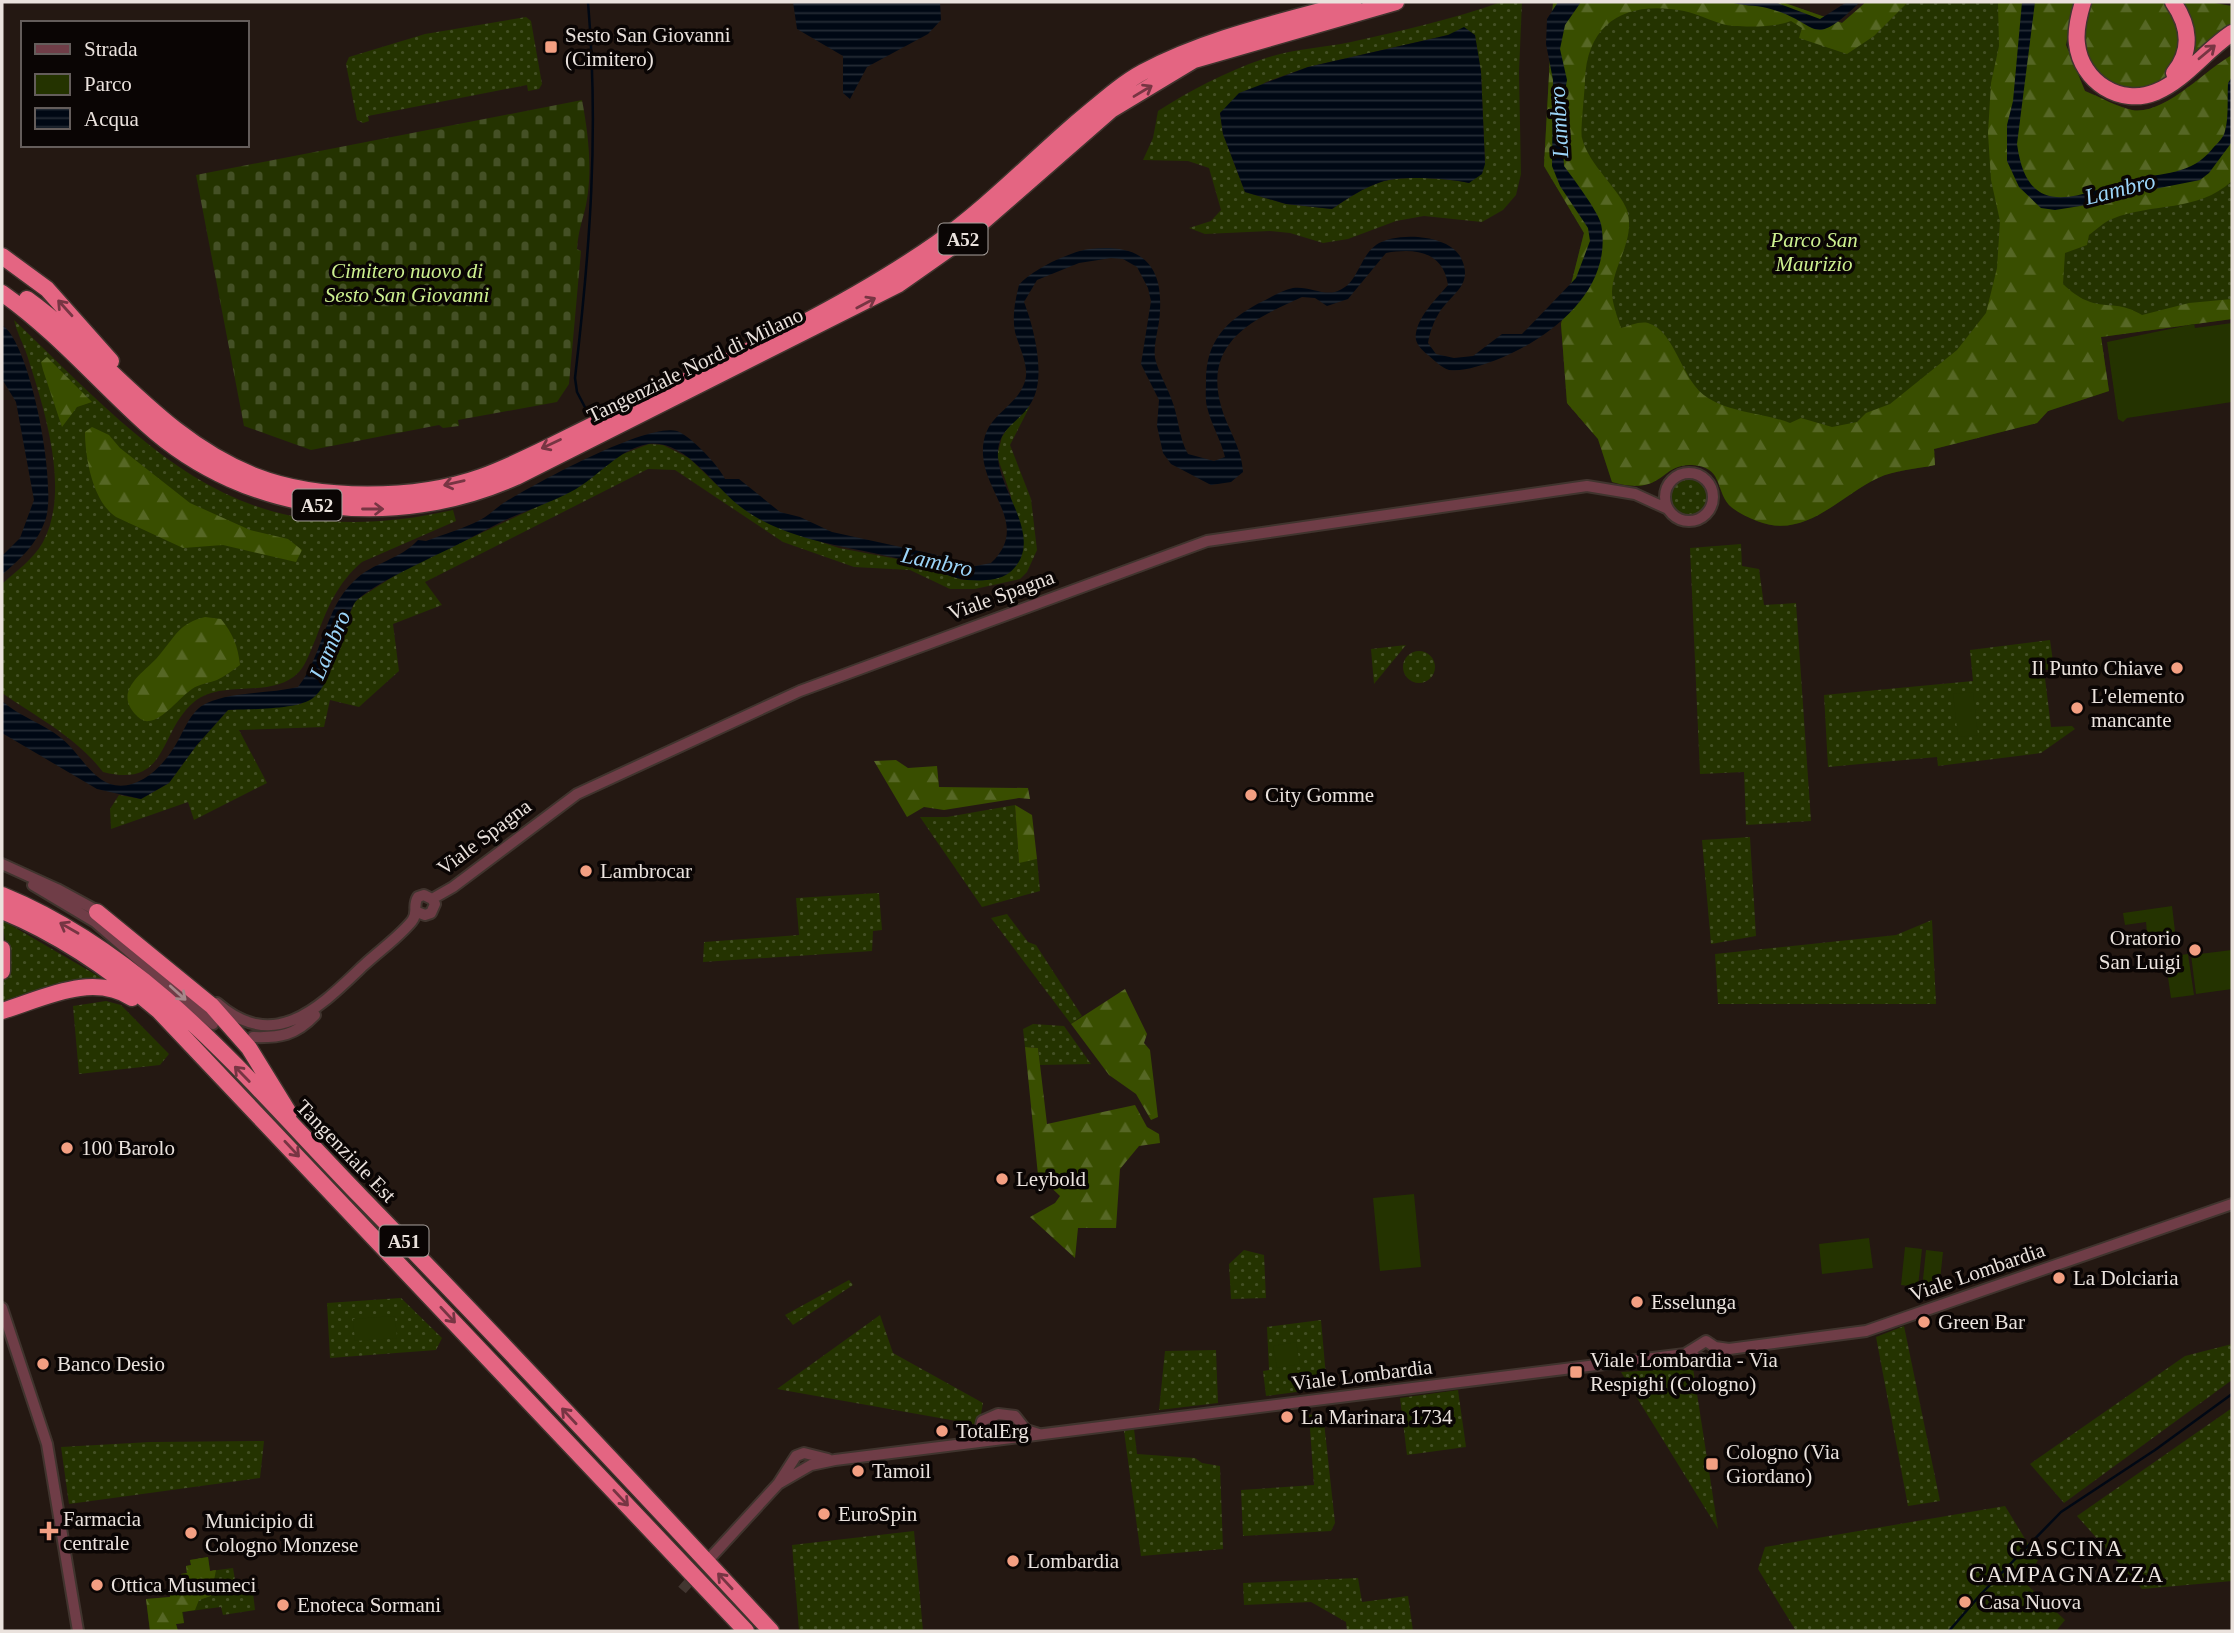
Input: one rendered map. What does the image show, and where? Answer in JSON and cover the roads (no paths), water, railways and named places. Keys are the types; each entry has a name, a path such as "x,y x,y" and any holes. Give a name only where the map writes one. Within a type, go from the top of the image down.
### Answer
{"highway":[{"name":"Tangenziale Nord di Milano","path":"140,404 258,477 301,488 362,495 431,488 480,477 698,375 844,299 938,242 1098,105 1139,74 1197,46 1353,2"},
{"name":"Tangenziale Nord di Milano","path":"140,404 169,443 206,467 252,488 288,499 343,509 376,509 418,506 479,492 531,470 899,284 963,239 1111,110 1194,61 1396,2"},
{"path":"2085,2 2081,35 2086,61 2105,82 2120,90 2134,92 2162,83 2175,72 2184,57 2186,27 2173,2"},
{"path":"2085,2 2076,35 2081,63 2098,83 2126,96 2149,94 2164,87 2232,33"},
{"path":"2,256 47,289 103,368"},
{"path":"2,283 58,321 140,404"},
{"path":"2,293 103,368"},
{"path":"2,303 103,368"},
{"name":"Tangenziale Est","path":"2,895 72,929 160,992 444,1283 771,1631"},
{"name":"Tangenziale Est","path":"2,911 58,938 114,974 159,1012 246,1100 746,1631"},
{"path":"97,912 226,1021 249,1048 293,1119 444,1283"},
{"path":"2,949 2,971"},
{"path":"2,1011 76,989 113,988 131,997 191,1054 246,1100"}],"street":[{"path":"1692,473 1706,480 1713,496 1709,511 1697,520 1683,521 1668,509 1665,494 1669,484 1677,476 1692,473"},
{"name":"Viale Spagna","path":"1635,494 1651,492 1669,484"},
{"name":"Viale Spagna","path":"2,864 57,889 126,927 240,1021 248,1024 279,1024 303,1017 333,994 413,920 417,912 415,902 418,897 424,895 432,898 453,887 577,794 800,691 1189,547 1231,536 1587,485 1635,494 1668,509"},
{"path":"2,872 50,894 95,922 213,1024"},
{"name":"Viale Spagna","path":"279,1038 307,1023 333,994"},
{"path":"253,1037 279,1038 279,1024"},
{"name":"Viale Lombardia","path":"778,1484 808,1464 835,1460 1685,1354 1708,1361 1715,1351 1866,1331 2232,1204"},
{"path":"2,1308 47,1444 78,1631"},
{"name":"Viale Lombardia","path":"1685,1354 1706,1341 1715,1351"},
{"path":"1697,1346 1696,1353 1700,1359"},
{"name":"Viale Lombardia","path":"965,1444 975,1440 980,1433 982,1421 998,1414 1015,1416 1030,1432 1045,1434"},
{"path":"1014,1439 1020,1433 1021,1425"},
{"path":"980,1433 989,1442"},
{"name":"Viale Lombardia","path":"712,1556 778,1484 801,1453 808,1464"}],"water":[{"path":"793,2 940,2 941,20 928,34 867,67 850,99 843,93 843,56 797,29"},
{"name":"Lambro","path":"1558,2 1581,2 1565,25 1560,49 1567,80 1561,114 1564,166 1599,218 1602,248 1598,270 1574,309 1537,339 1517,351 1467,369 1449,370 1441,366 1421,348 1416,337 1425,313 1448,285 1445,274 1440,265 1426,254 1407,251 1386,253 1348,299 1327,306 1315,298 1302,297 1251,324 1237,335 1226,349 1219,365 1217,384 1221,406 1240,455 1243,472 1231,482 1211,485 1171,464 1163,453 1157,426 1159,400 1141,364 1151,301 1148,288 1137,267 1123,259 1111,258 1079,263 1037,280 1024,302 1035,339 1038,380 1031,403 1005,432 998,448 1001,472 1023,532 1024,547 1020,561 1005,576 983,580 960,579 909,561 797,535 756,517 737,504 686,456 661,444 648,444 628,451 567,494 503,521 366,593 353,606 328,676 313,698 285,707 228,710 196,746 169,783 141,799 97,789 2,733 2,701 61,738 98,777 119,786 140,781 167,758 191,717 207,703 229,696 298,687 313,661 336,605 354,581 369,569 403,552 418,540 426,541 480,520 516,495 589,457 641,436 662,431 677,431 683,434 704,452 725,479 739,479 780,512 800,517 832,532 951,558 965,568 991,563 1002,549 1006,523 986,469 984,442 992,422 1013,401 1026,378 1014,326 1019,285 1062,257 1082,251 1120,249 1143,258 1151,267 1160,293 1156,363 1174,405 1188,454 1214,461 1225,457 1207,407 1206,381 1210,354 1220,334 1247,310 1285,290 1299,288 1330,293 1343,289 1354,277 1370,250 1385,241 1409,237 1436,240 1456,251 1462,260 1465,269 1463,283 1433,324 1428,343 1436,354 1454,358 1473,356 1502,334 1522,334 1576,278 1590,241 1588,228 1560,186 1552,166 1553,80 1546,44 1547,19"},
{"path":"1730,2 1775,2 1820,19 1847,2 1860,2 1831,26 1822,30 1767,8"},
{"name":"Lambro","path":"2022,2 2035,2 2017,144 2023,170 2033,186 2045,195 2076,196 2131,180 2176,172 2195,164 2224,133 2228,83 2232,77 2232,142 2209,173 2200,180 2119,196 2099,203 2055,210 2041,208 2019,187 2007,161 2007,125 2013,101"},
{"path":"1464,27 1475,35 1481,72 1485,164 1482,174 1469,183 1424,178 1389,180 1362,190 1332,209 1286,204 1245,192 1223,134 1220,113 1239,93 1308,67 1448,35"},
{"path":"2,325 13,337 32,386 45,450 48,504 45,521 37,537 22,557 2,575 2,556 20,538 34,500 16,402 2,379"}],"waterway":[{"path":"588,2 593,144 585,283 575,378 577,392 588,413"},
{"path":"1949,1631 2061,1512 2155,1450 2232,1394"}],"tunnel":[{"path":"682,1590 710,1558"}],"place":[{"name":"Sesto San Giovanni (Cimitero)","path":"551,47"},
{"name":"Il Punto Chiave","path":"2177,668"},
{"name":"L'elemento mancante","path":"2077,708"},
{"name":"City Gomme","path":"1251,795"},
{"name":"Lambrocar","path":"586,871"},
{"name":"Oratorio San Luigi","path":"2195,950"},
{"name":"100 Barolo","path":"67,1148"},
{"name":"Leybold","path":"1002,1179"},
{"name":"La Dolciaria","path":"2059,1278"},
{"name":"Esselunga","path":"1637,1302"},
{"name":"Green Bar","path":"1924,1322"},
{"name":"Banco Desio","path":"43,1364"},
{"name":"Viale Lombardia - Via Respighi (Cologno)","path":"1576,1372"},
{"name":"La Marinara 1734","path":"1287,1417"},
{"name":"TotalErg","path":"942,1431"},
{"name":"Cologno (Via Giordano)","path":"1712,1464"},
{"name":"Tamoil","path":"858,1471"},
{"name":"EuroSpin","path":"824,1514"},
{"name":"Farmacia centrale","path":"49,1531"},
{"name":"Municipio di Cologno Monzese","path":"191,1533"},
{"name":"Lombardia","path":"1013,1561"},
{"name":"Ottica Musumeci","path":"97,1585"},
{"name":"Casa Nuova","path":"1965,1602"},
{"name":"Enoteca Sormani","path":"283,1605"}],"district":[{"name":"CASCINA CAMPAGNAZZA","path":"2067,1561"}],"park label":[{"name":"Parco San Maurizio","path":"1814,252"},
{"name":"Cimitero nuovo di Sesto San Giovanni","path":"407,283"}]}
